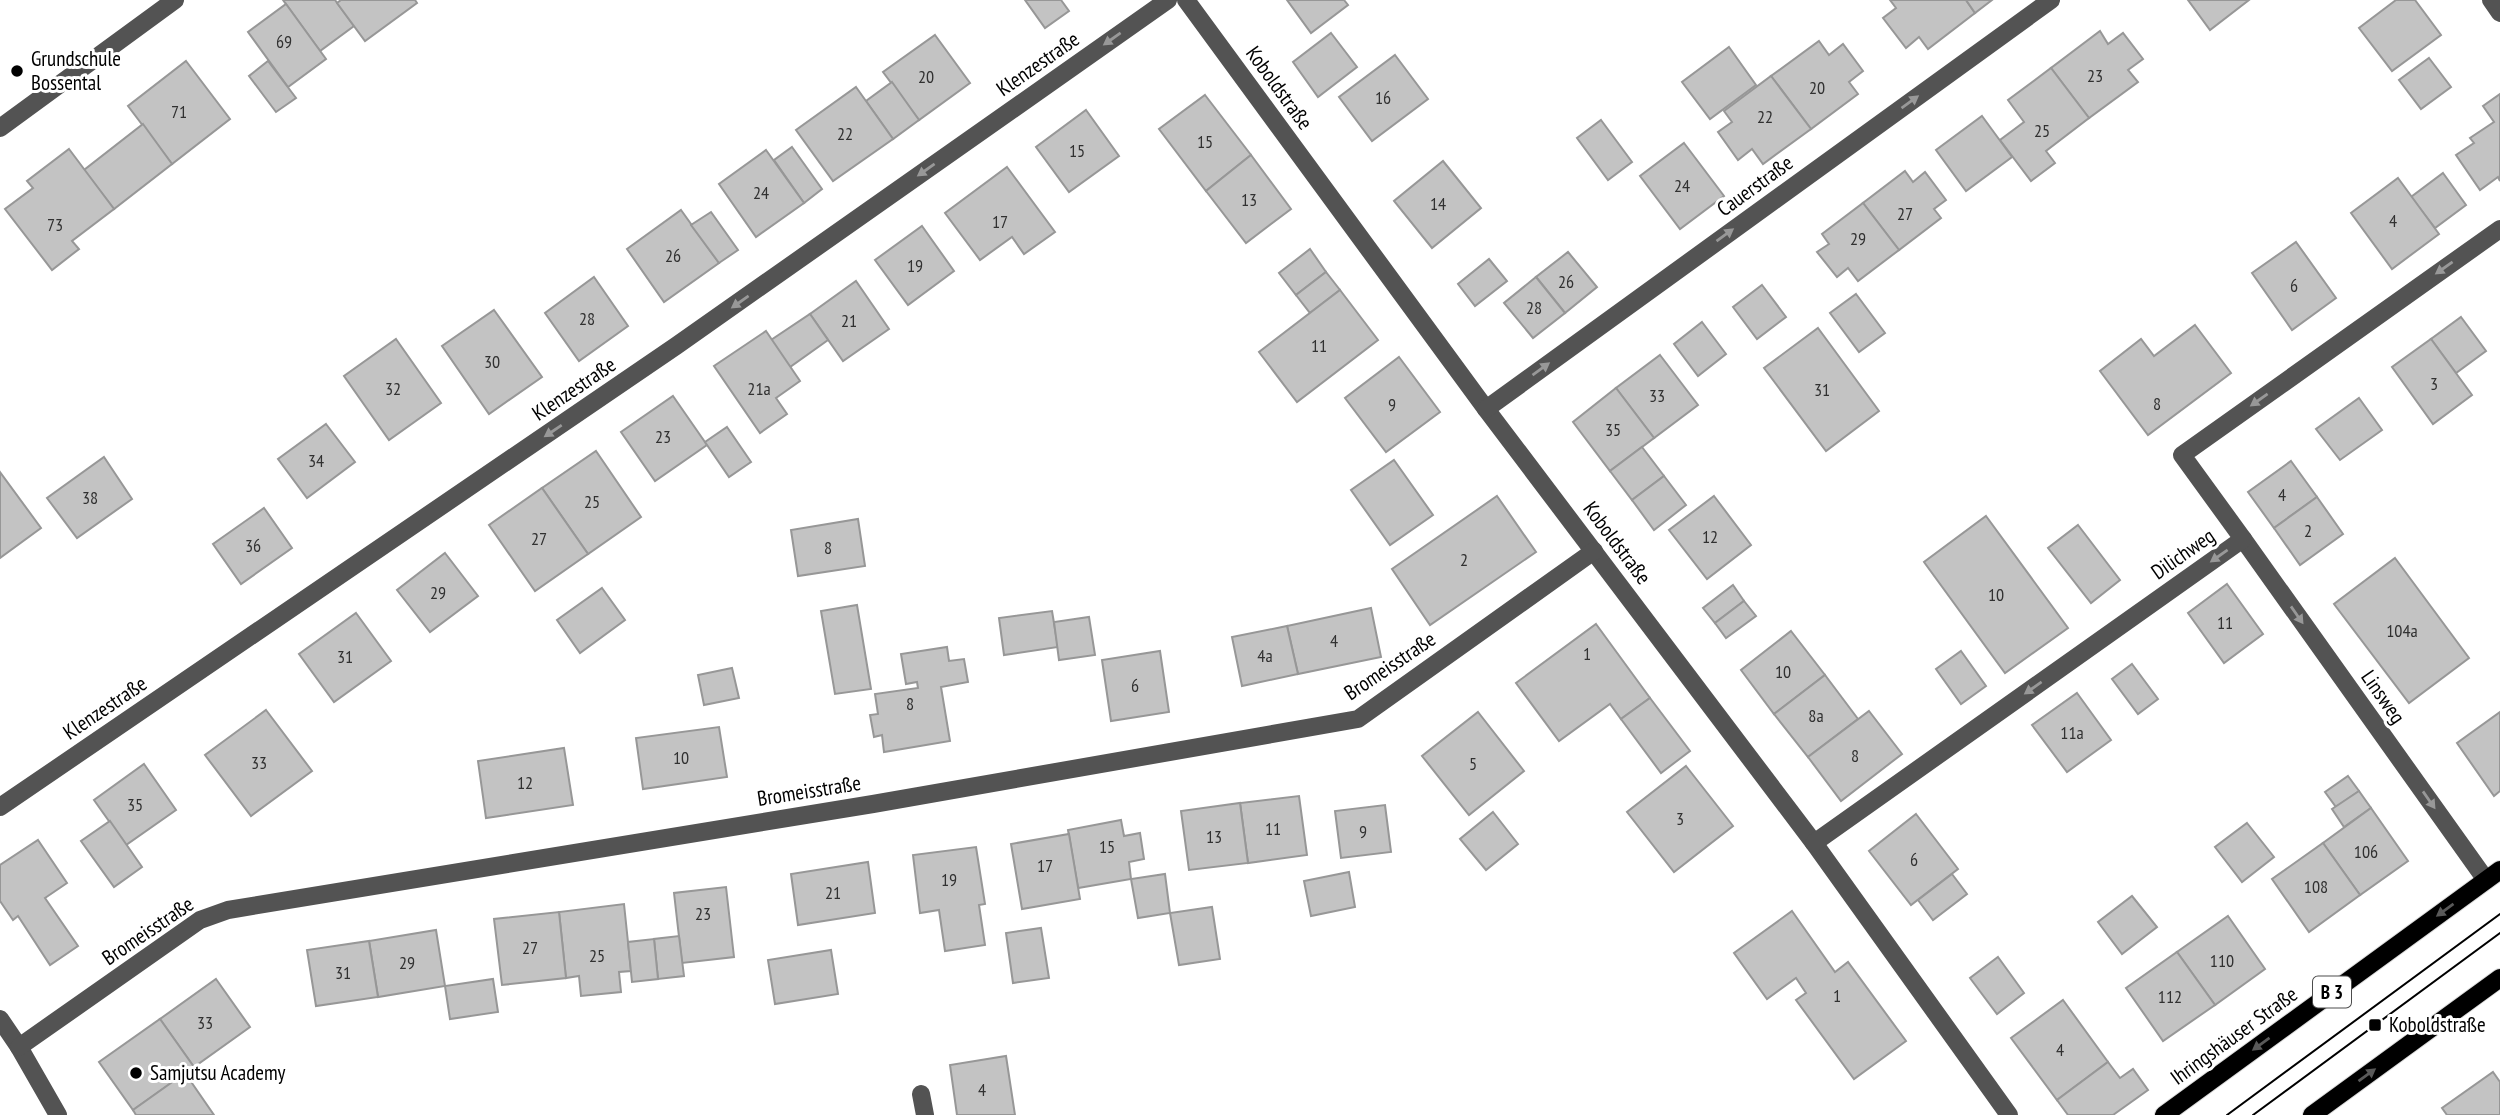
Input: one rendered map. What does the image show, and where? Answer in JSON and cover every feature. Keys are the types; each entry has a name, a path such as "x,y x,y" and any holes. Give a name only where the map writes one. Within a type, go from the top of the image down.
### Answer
{"main road":[{"name":"Ihringshäuser Straße","path":"2164,1115 2493,875"},
{"path":"2312,1115 2500,978"}],"street":[{"path":"0,128 175,0"},
{"name":"Klenzestraße","path":"0,807 665,354 1168,0"},
{"name":"Koboldstraße","path":"1186,0 1486,409 1814,843 2009,1115"},
{"name":"Cauerstraße","path":"1486,409 2051,0"},
{"path":"2491,0 2500,13"},
{"name":"Dilichweg","path":"1814,843 2243,539 2182,455 2500,229"},
{"name":"Linsweg","path":"2243,539 2493,875"},
{"name":"Bromeisstraße","path":"19,1047 200,920 228,910 873,804 1357,719 1594,551"},
{"path":"0,1018 58,1115"},
{"path":"921,1094 925,1115"}],"building":[{"path":"283,0 335,0 354,26 320,51"},
{"path":"341,0 415,0 417,3 365,41 337,3"},
{"path":"1025,0 1061,0 1069,11 1045,28"},
{"path":"1287,0 1344,0 1348,5 1311,33"},
{"path":"1890,0 1966,0 1975,13 1928,49 1919,37 1906,48 1883,18 1896,8"},
{"path":"1966,0 1992,0 1975,13"},
{"path":"2188,0 2249,0 2210,30"},
{"path":"2396,0 2415,0 2441,35 2392,71 2359,28"},
{"path":"286,4 326,59 288,87 248,32"},
{"path":"2100,31 2108,44 2123,33 2143,59 2128,70 2138,82 2089,118 2051,68"},
{"path":"1331,33 1357,67 1318,97 1293,62"},
{"path":"935,35 970,83 919,120 883,72"},
{"path":"1819,41 1829,55 1843,44 1863,71 1849,82 1858,94 1811,129 1771,76"},
{"path":"1729,47 1756,85 1710,119 1682,82"},
{"path":"1395,55 1428,99 1372,141 1339,97"},
{"path":"2429,58 2451,87 2421,109 2399,80"},
{"path":"186,61 230,119 172,164 128,106"},
{"path":"268,61 296,98 276,112 249,76"},
{"path":"2051,68 2089,118 2046,151 2055,163 2031,181 2000,140 2024,122 2008,100"},
{"path":"1771,76 1811,129 1763,164 1752,149 1738,160 1718,132 1732,122 1724,111"},
{"path":"892,82 919,120 893,139 866,101"},
{"path":"856,87 893,139 833,181 796,130"},
{"path":"2500,94 2500,181 2498,177 2480,190 2456,155 2474,143 2470,138 2494,122 2483,106"},
{"path":"1205,95 1251,155 1206,191 1159,129"},
{"path":"1086,110 1119,156 1069,192 1036,147"},
{"path":"1982,116 2012,157 1966,191 1936,150"},
{"path":"1601,120 1632,162 1608,180 1577,138"},
{"path":"143,124 172,164 114,209 84,170"},
{"path":"1684,143 1724,196 1680,229 1640,176"},
{"path":"792,147 822,189 804,203 774,160"},
{"path":"69,149 114,209 72,241 79,249 52,270 5,209 33,188 27,181"},
{"path":"766,150 804,203 756,237 719,184"},
{"path":"1251,155 1291,209 1246,243 1206,191"},
{"path":"1443,161 1481,208 1432,248 1394,201"},
{"path":"1007,167 1055,232 1024,254 1012,237 980,260 945,213"},
{"path":"1905,171 1913,182 1925,172 1946,200 1934,209 1941,218 1899,250 1863,203"},
{"path":"2443,173 2466,205 2435,228 2411,197"},
{"path":"2398,178 2439,234 2392,269 2351,213"},
{"path":"1863,203 1899,250 1858,281 1848,268 1837,277 1817,252 1829,244 1822,234"},
{"path":"681,210 719,263 664,302 627,249"},
{"path":"711,212 738,250 719,263 691,225"},
{"path":"922,226 954,271 908,305 875,260"},
{"path":"2296,242 2336,298 2292,330 2252,273"},
{"path":"1310,249 1326,272 1296,295 1279,273"},
{"path":"1568,252 1597,287 1565,313 1536,277"},
{"path":"1489,259 1507,281 1475,306 1458,284"},
{"path":"1326,272 1340,290 1310,313 1296,295"},
{"path":"594,277 628,326 579,361 545,313"},
{"path":"1536,277 1565,313 1533,338 1504,303"},
{"path":"856,281 889,329 843,361 810,314"},
{"path":"1762,285 1786,317 1757,339 1733,307"},
{"path":"1340,290 1378,340 1297,402 1259,352"},
{"path":"1856,294 1885,333 1859,352 1830,313"},
{"path":"494,310 542,377 489,414 442,346"},
{"path":"810,314 828,340 790,367 771,340"},
{"path":"2461,317 2486,351 2456,373 2431,339"},
{"path":"1702,322 1726,354 1698,376 1674,344"},
{"path":"2195,325 2231,373 2148,435 2100,371 2141,339 2154,356"},
{"path":"1818,328 1879,411 1826,451 1764,368"},
{"path":"766,331 800,381 776,398 787,414 760,433 714,366"},
{"path":"396,339 441,403 389,440 344,376"},
{"path":"2431,339 2472,395 2433,424 2392,367"},
{"path":"1660,355 1698,405 1654,438 1616,388"},
{"path":"1399,357 1440,412 1386,452 1345,398"},
{"path":"1616,388 1654,438 1610,471 1573,422"},
{"path":"673,396 707,445 655,481 621,432"},
{"path":"2359,398 2382,430 2340,460 2316,429"},
{"path":"326,424 355,462 307,498 278,459"},
{"path":"727,427 751,462 729,477 705,442"},
{"path":"1642,447 1664,476 1632,500 1610,471"},
{"path":"596,451 641,517 588,554 542,488"},
{"path":"104,457 132,499 77,538 47,498"},
{"path":"1394,460 1433,515 1390,545 1351,490"},
{"path":"2291,461 2317,497 2274,528 2248,492"},
{"path":"0,472 41,528 0,558"},
{"path":"1664,476 1686,505 1654,530 1632,500"},
{"path":"542,488 588,554 535,591 489,525"},
{"path":"1497,496 1536,552 1430,625 1392,569"},
{"path":"1714,496 1751,545 1707,579 1669,530"},
{"path":"2317,497 2343,534 2300,565 2274,528"},
{"path":"264,508 292,548 241,584 213,544"},
{"path":"1986,516 2068,628 2005,673 1924,562"},
{"path":"858,519 865,566 798,576 791,530"},
{"path":"2078,525 2120,580 2091,603 2048,548"},
{"path":"445,553 478,596 430,632 397,590"},
{"path":"2395,558 2469,658 2409,703 2334,604"},
{"path":"2227,584 2263,634 2224,663 2188,613"},
{"path":"1733,585 1744,601 1715,623 1703,608"},
{"path":"602,588 625,620 580,653 557,620"},
{"path":"1744,601 1756,616 1726,638 1715,623"},
{"path":"857,605 871,689 835,694 821,611"},
{"path":"1371,608 1381,657 1298,674 1287,626"},
{"path":"1052,611 1058,647 1004,655 999,618"},
{"path":"356,613 391,661 334,702 299,654"},
{"path":"1089,617 1095,655 1059,660 1054,622"},
{"path":"1596,624 1650,698 1621,719 1610,704 1559,741 1516,683"},
{"path":"1287,626 1298,674 1242,686 1232,637"},
{"path":"1791,631 1825,675 1774,714 1741,670"},
{"path":"947,647 949,661 964,659 968,682 941,687 950,741 884,752 882,735 874,737 870,715 878,714 875,694 918,688 917,682 906,684 901,654"},
{"path":"1160,651 1169,712 1111,721 1102,660"},
{"path":"1961,651 1986,686 1961,704 1936,669"},
{"path":"2132,664 2158,699 2138,714 2112,679"},
{"path":"732,668 739,698 704,705 698,675"},
{"path":"1825,675 1858,719 1808,757 1774,714"},
{"path":"2077,693 2111,740 2067,772 2032,725"},
{"path":"1650,698 1690,751 1661,773 1621,719"},
{"path":"266,710 312,771 251,816 205,755"},
{"path":"1869,711 1902,754 1841,801 1808,757"},
{"path":"1478,712 1524,771 1469,815 1422,756"},
{"path":"2500,712 2500,791 2494,796 2457,743"},
{"path":"719,727 727,777 643,789 636,738"},
{"path":"564,748 573,805 486,818 478,761"},
{"path":"144,764 176,810 126,845 94,800"},
{"path":"1686,766 1733,826 1674,872 1627,812"},
{"path":"2348,776 2359,791 2336,807 2325,792"},
{"path":"2359,791 2371,808 2344,827 2332,809"},
{"path":"1299,796 1307,855 1248,863 1240,803"},
{"path":"1240,803 1248,863 1189,870 1181,811"},
{"path":"1385,805 1391,852 1341,858 1335,811"},
{"path":"2371,808 2408,861 2360,895 2323,843"},
{"path":"1493,812 1518,844 1486,870 1460,839"},
{"path":"1916,814 1958,869 1911,905 1869,851"},
{"path":"1121,820 1124,836 1140,833 1144,859 1129,862 1131,879 1078,888 1068,830"},
{"path":"110,821 142,867 114,887 81,841"},
{"path":"2247,823 2274,857 2242,882 2215,847"},
{"path":"1069,834 1080,899 1022,909 1011,844"},
{"path":"38,840 67,883 45,898 78,946 50,965 18,916 13,920 0,901 0,865"},
{"path":"2323,843 2360,895 2309,932 2272,879"},
{"path":"976,847 985,904 979,905 985,945 945,951 939,910 920,913 913,855"},
{"path":"868,862 875,913 798,925 791,874"},
{"path":"1349,872 1355,907 1311,916 1304,881"},
{"path":"1165,874 1170,913 1138,918 1131,879"},
{"path":"1952,874 1967,894 1933,920 1918,900"},
{"path":"726,887 734,957 682,963 674,893"},
{"path":"2132,896 2157,927 2122,954 2098,922"},
{"path":"624,904 631,971 619,972 621,992 581,996 579,976 566,978 559,912"},
{"path":"1212,907 1220,959 1179,965 1170,913"},
{"path":"1792,911 1835,972 1848,962 1906,1041 1854,1079 1796,1000 1806,993 1796,978 1767,999 1734,953"},
{"path":"559,912 566,978 502,985 494,919"},
{"path":"2228,916 2265,969 2215,1005 2177,952"},
{"path":"1041,928 1049,978 1013,983 1006,933"},
{"path":"436,930 445,986 378,997 369,941"},
{"path":"679,936 684,976 658,979 654,939"},
{"path":"654,939 658,979 632,982 628,942"},
{"path":"369,941 378,997 316,1006 307,950"},
{"path":"831,950 838,994 775,1004 768,960"},
{"path":"2177,952 2215,1005 2163,1041 2126,988"},
{"path":"1998,957 2024,993 1997,1014 1970,978"},
{"path":"216,979 250,1027 194,1067 160,1019"},
{"path":"493,979 498,1012 450,1019 445,986"},
{"path":"2063,1000 2108,1062 2057,1100 2011,1038"},
{"path":"160,1019 194,1067 133,1110 99,1062"},
{"path":"1006,1056 1015,1115 957,1115 950,1065"},
{"path":"2108,1062 2120,1078 2133,1069 2148,1090 2113,1115 2068,1115 2057,1100"},
{"path":"2493,1072 2500,1082 2500,1115 2447,1115 2442,1108"},
{"path":"185,1073 214,1115 136,1115 133,1110"}],"tram line":[{"path":"2227,1115 2500,914"},
{"path":"2253,1115 2500,933"}],"place":[{"name":"Grundschule Bossental","path":"17,71"},
{"name":"Koboldstraße","path":"2375,1025"},
{"name":"Samjutsu Academy","path":"136,1073"}]}
